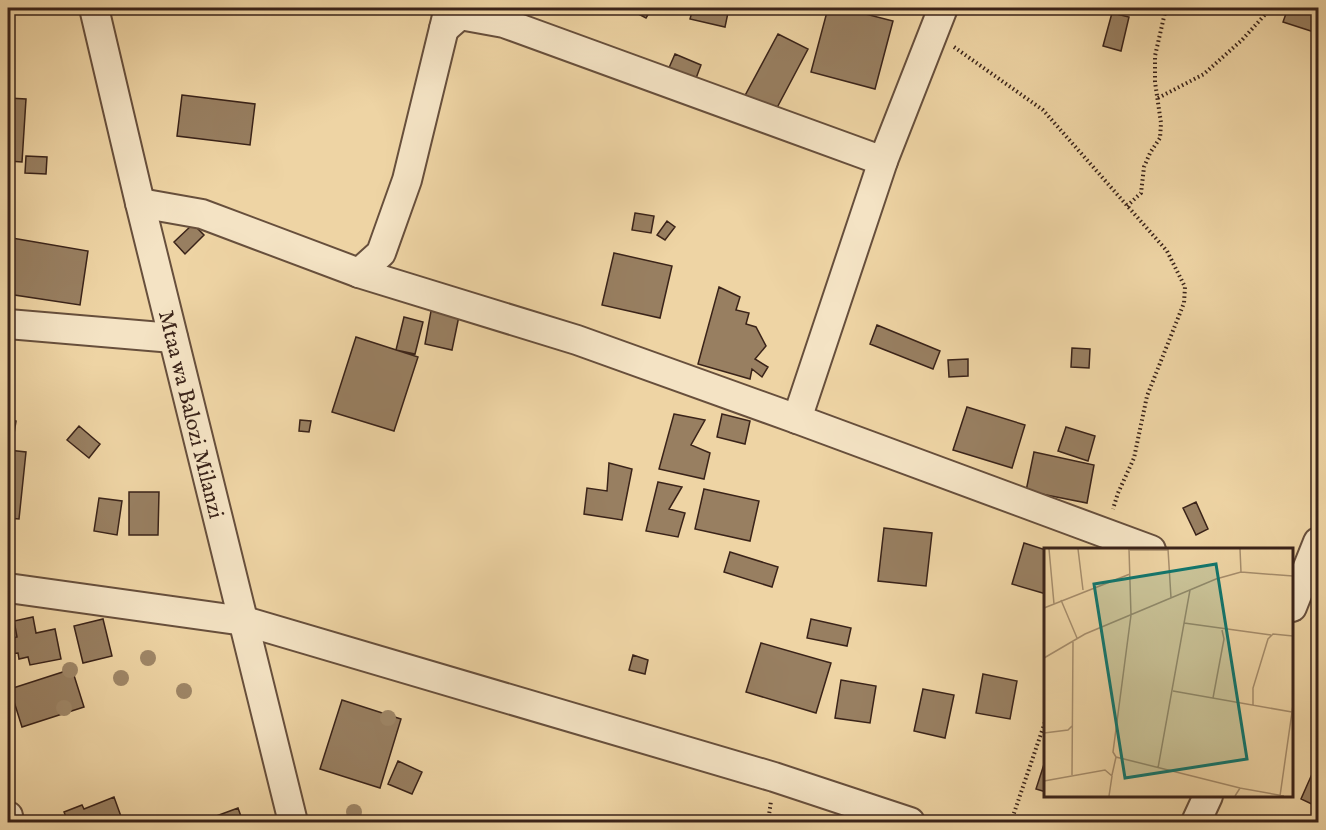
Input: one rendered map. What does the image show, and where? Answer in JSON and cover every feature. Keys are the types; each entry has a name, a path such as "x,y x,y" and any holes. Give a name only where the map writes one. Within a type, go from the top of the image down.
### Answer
{"street":[{"name":"Mtaa wa Balozi Milanzi","path":"94,8 293,822"},
{"path":"359,273 381,253 407,180 446,18 460,15 504,23 883,161"},
{"path":"797,419 883,161 938,20"},
{"path":"140,203 202,213 359,273 577,340 1148,548"},
{"path":"8,324 173,338"},
{"path":"1293,602 1318,542"},
{"path":"8,588 244,621 774,777 910,822"},
{"path":"1197,822 1207,797"},
{"path":"8,816 9,822"}],"path":[{"path":"1127,206 1141,193 1144,167 1160,138 1161,123 1155,82 1155,56 1166,8"},
{"path":"1158,98 1204,74 1242,40 1271,8"},
{"path":"938,20 1043,110 1167,250 1185,287 1184,303 1147,396 1134,458 1104,532"},
{"path":"1011,822 1044,726"}],"building":[{"path":"627,8 652,8 646,18"},
{"path":"693,8 729,8 725,27 690,19"},
{"path":"828,8 842,8 893,21 875,89 811,72"},
{"path":"1288,8 1318,8 1314,32 1283,22"},
{"path":"1112,13 1129,17 1121,51 1103,46"},
{"path":"8,17 12,17 8,87"},
{"path":"778,34 808,49 771,119 741,103"},
{"path":"675,54 701,65 695,81 668,70"},
{"path":"182,95 255,104 250,145 177,136"},
{"path":"8,98 26,99 22,162 8,161"},
{"path":"26,156 47,157 46,174 25,173"},
{"path":"635,213 654,216 651,233 632,230"},
{"path":"667,221 675,227 665,240 657,235"},
{"path":"193,224 204,235 185,254 174,242"},
{"path":"12,238 88,251 80,305 8,294 8,265"},
{"path":"614,253 672,266 660,318 602,305"},
{"path":"719,287 740,297 736,310 749,313 746,324 756,327 766,346 755,359 768,367 762,377 752,369 750,379 698,364"},
{"path":"431,311 459,316 452,350 425,344"},
{"path":"404,317 423,322 415,354 396,350"},
{"path":"877,325 940,351 933,369 870,344"},
{"path":"356,337 418,357 394,431 332,412"},
{"path":"1072,348 1090,349 1089,368 1071,367"},
{"path":"968,359 968,376 949,377 948,360"},
{"path":"967,407 1025,425 1012,468 953,450"},
{"path":"674,414 705,420 691,445 710,453 704,479 659,469"},
{"path":"722,414 750,421 745,444 717,437"},
{"path":"8,419 16,421 13,440 8,439"},
{"path":"300,420 311,421 309,432 299,431"},
{"path":"79,426 100,444 89,458 67,440"},
{"path":"1066,427 1095,436 1088,461 1058,451"},
{"path":"8,450 26,452 19,519 8,518"},
{"path":"1034,452 1094,465 1087,503 1026,491"},
{"path":"609,463 632,469 622,520 584,514 587,488 607,491"},
{"path":"658,482 682,487 669,509 685,513 678,537 646,531"},
{"path":"704,489 759,501 750,541 695,529"},
{"path":"129,492 159,492 158,535 129,535"},
{"path":"99,498 122,501 117,535 94,531"},
{"path":"1196,502 1208,529 1196,535 1183,508"},
{"path":"884,528 932,533 926,586 878,581"},
{"path":"1024,543 1044,549 1044,593 1012,584"},
{"path":"730,552 778,567 772,587 724,572"},
{"path":"33,617 36,633 55,629 61,659 30,665 28,657 19,659 18,653 8,654 8,639 17,637 14,621"},
{"path":"103,619 112,656 83,663 74,626"},
{"path":"811,619 851,628 847,646 807,638"},
{"path":"761,643 831,663 816,713 746,692"},
{"path":"633,655 648,660 645,674 629,670"},
{"path":"72,669 84,707 22,727 10,689"},
{"path":"983,674 1017,681 1010,719 976,713"},
{"path":"841,680 876,686 870,723 835,718"},
{"path":"923,689 954,695 945,738 914,731"},
{"path":"342,700 401,719 380,788 320,769"},
{"path":"398,761 422,772 412,794 388,784"},
{"path":"1044,764 1044,791 1036,789"},
{"path":"1318,768 1318,807 1301,799 1312,774 1315,776"},
{"path":"114,797 123,822 68,822 64,812 82,805 84,809"},
{"path":"238,808 243,822 200,822"}]}
